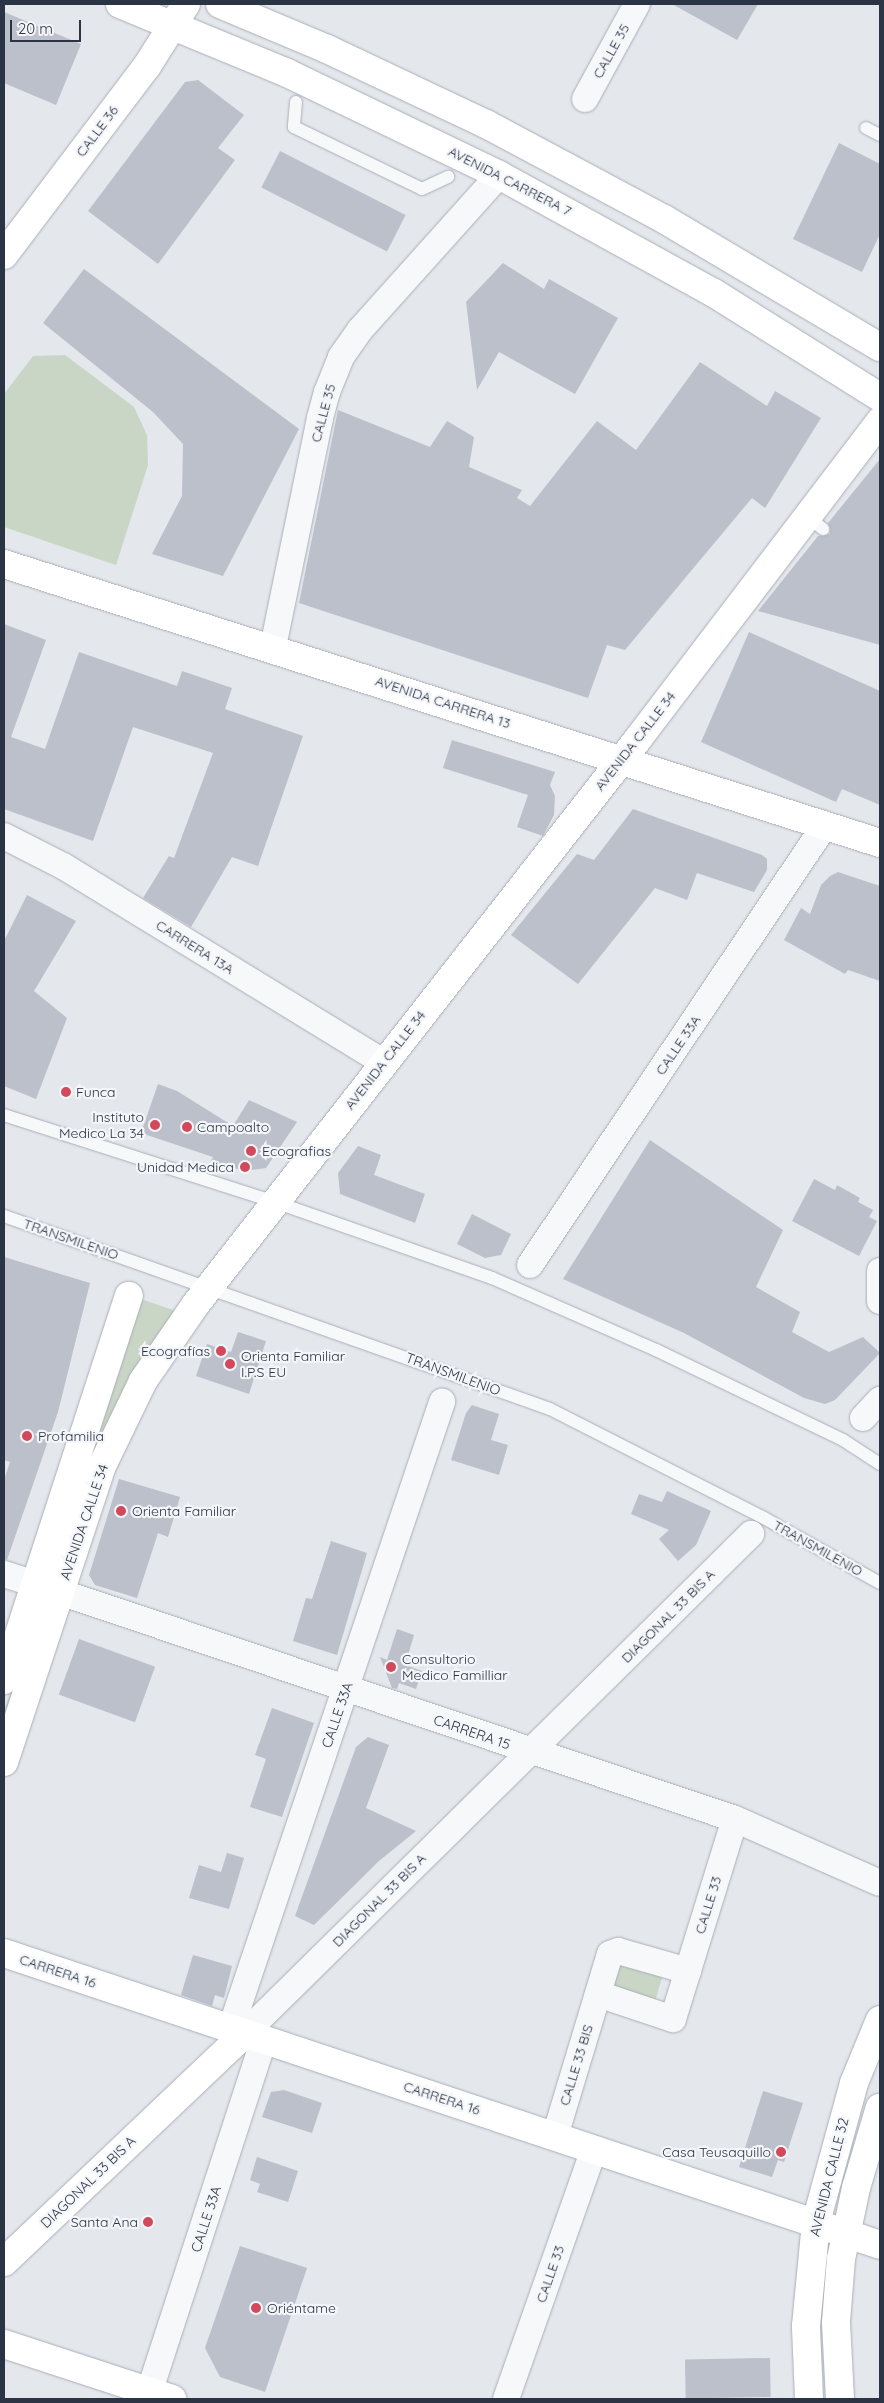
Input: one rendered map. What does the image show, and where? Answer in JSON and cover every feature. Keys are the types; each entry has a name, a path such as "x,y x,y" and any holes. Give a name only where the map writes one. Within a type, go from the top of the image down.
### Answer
{"main road":[{"name":"AVENIDA CARRERA 7","path":"120,4 180,15 287,73 499,175 714,293 880,397"},
{"path":"220,4 327,49 510,137 664,219 880,347"},
{"name":"CALLE 36","path":"4,254 180,15"},
{"name":"AVENIDA CALLE 34","path":"4,1680 48,1588 119,1425 143,1381 209,1288 275,1202 621,759 815,523 880,421"},
{"name":"AVENIDA CARRERA 13","path":"4,564 273,647 880,843"},
{"name":"AVENIDA CALLE 34","path":"4,1762 48,1588 129,1296"},
{"name":"CARRERA 16","path":"4,1953 816,2222 880,2245"},
{"name":"AVENIDA CALLE 32","path":"810,2399 806,2326 816,2222 854,2083 880,2020"},
{"name":"DIAGONAL 33 BIS A","path":"4,2262 247,2033"},
{"name":"AVENIDA CALLE 32","path":"840,2399 836,2322 846,2233 880,2107"},
{"path":"4,2344 156,2397"}],"street":[{"name":"CALLE 35","path":"585,99 637,4"},
{"name":"CALLE 35","path":"273,647 326,392 341,358 360,330 499,175"},
{"name":"CALLE 33A","path":"530,1265 825,825"},
{"name":"CARRERA 13A","path":"4,836 63,866 384,1062"},
{"path":"880,1271 880,1302"},
{"name":"CALLE 33A","path":"156,2397 247,2033 345,1690 442,1402"},
{"name":"DIAGONAL 33 BIS A","path":"247,2033 751,1534"},
{"name":"CARRERA 15","path":"4,1574 345,1690 735,1819 880,1883"},
{"name":"CALLE 33","path":"598,1994 673,2019 735,1819"},
{"name":"CALLE 33 BIS","path":"554,2136 612,1952 688,1971"},
{"name":"CALLE 33","path":"506,2399 594,2149"}],"lane":[{"path":"296,102 294,127 422,189 448,176"},
{"path":"866,128 880,135"},
{"path":"4,1115 275,1202 492,1278 656,1350 843,1440 880,1464"},
{"name":"TRANSMILENIO","path":"4,1216 550,1409 764,1518 880,1583"}],"green space":[{"path":"65,355 134,407 147,435 148,465 116,565 4,527 4,394 33,356"},
{"path":"141,1299 176,1311 136,1367 102,1434 4,1739 4,1712"},
{"path":"613,1956 664,1971 654,2005 603,1991"}],"building":[{"path":"672,4 758,4 737,40"},
{"path":"4,12 81,44 56,105 4,83"},
{"path":"198,80 244,115 218,148 235,160 158,264 88,211 185,82"},
{"path":"839,143 880,164 880,234 862,272 793,239"},
{"path":"280,151 406,215 387,252 261,188"},
{"path":"503,263 544,289 549,279 618,318 575,394 499,352 477,390 466,302"},
{"path":"84,269 299,429 223,576 152,554 182,496 183,444 153,412 43,323"},
{"path":"700,362 767,406 775,391 821,418 765,508 752,498 625,650 607,645 588,698 299,603 338,410 430,447 447,421 474,437 469,467 522,490 517,498 530,506 597,421 636,450"},
{"path":"880,459 880,645 758,611 818,536 830,534 828,523"},
{"path":"4,624 46,640 11,737 45,749 79,652 177,686 182,671 232,688 225,709 303,736 258,866 232,857 191,927 143,898 169,856 174,858 213,753 133,727 93,841 4,809"},
{"path":"749,632 880,691 880,805 842,789 836,802 701,742"},
{"path":"452,740 555,772 550,785 555,796 554,815 543,836 517,827 528,795 443,768"},
{"path":"633,809 762,855 767,859 767,870 754,892 697,873 687,900 655,888 578,984 511,935 577,854 594,860"},
{"path":"838,872 880,886 880,981 848,970 845,974 784,940 801,908 810,914 821,885 830,876"},
{"path":"27,895 76,921 34,991 67,1018 36,1099 4,1086 4,941"},
{"path":"158,1084 177,1091 233,1126 249,1100 297,1122 266,1168 244,1171 211,1161 213,1157 141,1133"},
{"path":"650,1140 783,1230 756,1287 800,1312 792,1332 829,1352 863,1337 880,1353 835,1400 825,1404 804,1398 684,1333 563,1279"},
{"path":"358,1146 381,1155 374,1175 425,1194 415,1223 340,1194 338,1173"},
{"path":"814,1179 835,1190 837,1185 860,1198 858,1202 873,1210 869,1217 877,1221 859,1256 792,1221"},
{"path":"472,1214 511,1234 501,1255 485,1258 457,1244"},
{"path":"4,1257 90,1283 58,1412 7,1560 4,1559 4,1480 10,1462 4,1460"},
{"name":"Orienta Familiar I.P.S EU","path":"238,1332 266,1341 249,1394 196,1376 207,1344 231,1352"},
{"path":"472,1405 499,1414 491,1440 508,1445 499,1475 451,1460 466,1413"},
{"path":"119,1479 180,1497 168,1537 158,1533 137,1598 95,1585 89,1575"},
{"path":"667,1491 711,1511 696,1545 678,1561 659,1539 669,1530 631,1514 639,1494 662,1502"},
{"path":"331,1541 367,1553 337,1655 293,1641 306,1598 312,1599"},
{"path":"397,1629 414,1635 405,1665 422,1671 416,1689 399,1683 397,1689 392,1688 380,1657 387,1660"},
{"path":"79,1639 155,1667 135,1722 59,1694"},
{"path":"272,1708 314,1723 282,1817 250,1807 266,1759 255,1755"},
{"path":"368,1737 389,1745 366,1808 416,1831 379,1861 314,1925 295,1916 356,1747"},
{"path":"227,1853 244,1858 229,1909 189,1898 199,1865 221,1872"},
{"path":"193,1955 232,1966 224,1998 215,1995 212,2006 181,1995"},
{"path":"284,2090 322,2103 312,2133 262,2117 271,2092"},
{"path":"763,2091 803,2103 784,2162 778,2160 772,2177 739,2167"},
{"path":"257,2157 298,2171 288,2202 257,2192 260,2184 250,2180"},
{"name":"Oriéntame","path":"240,2246 307,2268 265,2392 220,2377 205,2348"},
{"path":"770,2358 771,2397 686,2398 685,2359"}],"place":[{"name":"Funca","path":"66,1092"},
{"name":"Instituto Medico La 34","path":"155,1125"},
{"name":"Campoalto","path":"187,1127"},
{"name":"Ecografias","path":"251,1151"},
{"name":"Unidad Medica","path":"245,1167"},
{"name":"Ecografías","path":"221,1351"},
{"name":"Orienta Familiar I.P.S EU","path":"230,1364"},
{"name":"Profamilia","path":"27,1436"},
{"name":"Orienta Familiar","path":"121,1511"},
{"name":"Consultorio Medico Familliar","path":"391,1667"},
{"name":"Casa Teusaquillo","path":"781,2152"},
{"name":"Santa Ana","path":"148,2222"},
{"name":"Oriéntame","path":"256,2308"}]}
